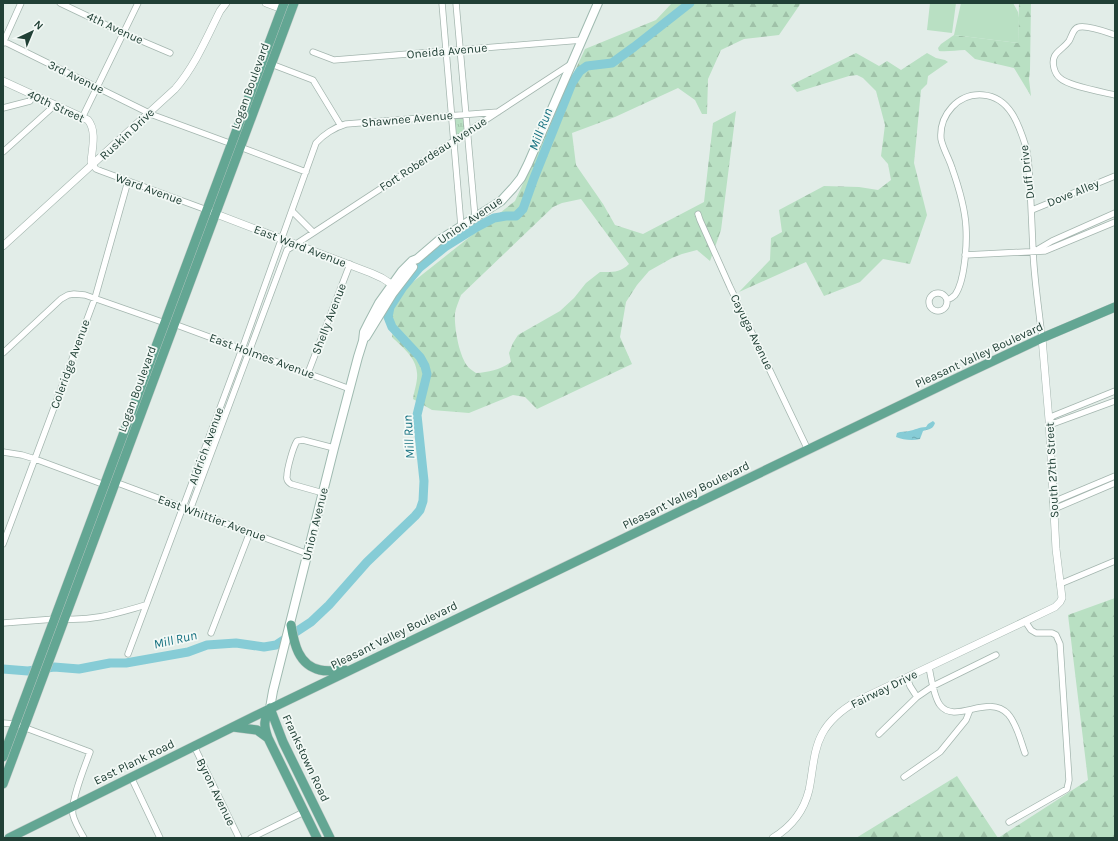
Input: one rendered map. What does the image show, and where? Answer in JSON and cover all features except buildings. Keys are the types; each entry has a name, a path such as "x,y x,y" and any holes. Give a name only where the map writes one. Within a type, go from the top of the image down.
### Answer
{"main road":[{"name":"Logan Boulevard","path":"236,145 271,64 294,3"},
{"name":"Union Avenue","path":"270,708 334,448 363,341 394,286 415,264 417,259 438,241 501,200 521,178 598,3"},
{"name":"Logan Boulevard","path":"59,619 115,482 170,324 236,145 283,6"},
{"name":"Pleasant Valley Boulevard","path":"270,708 1042,338 1115,307"},
{"name":"Logan Boulevard","path":"3,784 20,726 45,659 105,485 170,324"},
{"path":"290,628 298,654 309,665 320,671 351,669"},
{"name":"East Plank Road","path":"9,838 270,708"},
{"name":"Frankstown Road","path":"270,708 265,719 264,728 317,838"},
{"name":"Frankstown Road","path":"270,708 283,742 330,838"},
{"name":"Logan Boulevard","path":"3,757 20,726"},
{"path":"231,727 257,730 268,738"},
{"path":"304,812 315,807"}],"street":[{"path":"3,42 21,3"},
{"name":"4th Avenue","path":"60,3 123,33 170,53"},
{"path":"82,118 138,3"},
{"name":"Ruskin Drive","path":"3,246 175,89 191,68 220,10 226,3"},
{"path":"266,3 283,6"},
{"path":"442,3 461,226"},
{"path":"456,3 475,217"},
{"path":"1115,34 1086,26 1075,28 1068,42 1055,54 1052,62 1055,72 1060,79 1115,95"},
{"name":"Oneida Avenue","path":"313,52 334,60 582,40"},
{"name":"3rd Avenue","path":"3,42 150,113 306,172"},
{"path":"271,64 313,80 340,126"},
{"name":"Fort Roberdeau Avenue","path":"296,244 571,64"},
{"name":"40th Street","path":"3,81 88,120 93,129 91,162 93,165"},
{"path":"3,108 30,101 33,95"},
{"name":"Duff Drive","path":"947,300 954,295 960,284 965,255 966,226 962,201 952,167 942,141 941,128 950,108 956,103 969,96 984,95 998,99 1010,109 1021,132 1026,151 1032,210 1033,252 1042,338"},
{"path":"3,152 55,105"},
{"name":"Shawnee Avenue","path":"340,126 346,124 498,112"},
{"name":"Aldrich Avenue","path":"128,654 242,349 316,143 320,138 340,126"},
{"name":"Ward Avenue","path":"93,165 96,169 101,171 212,212"},
{"name":"Dove Alley","path":"1032,210 1115,176"},
{"name":"Coleridge Avenue","path":"3,542 95,298 128,181"},
{"path":"292,211 313,232"},
{"name":"East Ward Avenue","path":"212,212 350,264 371,273 394,286"},
{"path":"1033,252 1052,241 1115,213"},
{"name":"Cayuga Avenue","path":"698,214 730,287 808,450"},
{"path":"965,255 1045,251 1115,222"},
{"name":"Aldrich Avenue","path":"190,510 287,250 296,244"},
{"name":"Shelly Avenue","path":"308,373 350,264"},
{"name":"East Holmes Avenue","path":"3,353 61,299 68,295 74,294 95,298 242,349 350,389"},
{"name":"South 27th Street","path":"1042,338 1062,598 1060,602"},
{"path":"1115,392 1053,416 1049,420 1055,423 1115,401"},
{"path":"323,493 291,484 288,481 286,476 293,446 297,441 303,440 334,448"},
{"path":"3,452 22,454 105,485"},
{"path":"1054,505 1115,476"},
{"name":"East Whittier Avenue","path":"115,482 308,554"},
{"path":"1054,505 1115,484"},
{"path":"211,633 250,532"},
{"path":"1060,584 1115,561"},
{"name":"Fairway Drive","path":"773,838 791,824 803,806 809,790 814,757 818,744 822,733 836,715 848,706 1055,607 1060,602"},
{"path":"3,623 59,619 78,620 104,617 146,605"},
{"path":"1009,822 1067,789 1070,780 1060,644 1056,635 1052,632 1036,633 1031,630 1025,621"},
{"path":"879,734 917,697 933,686 996,655"},
{"path":"929,667 933,686 940,705 945,710 955,713 986,706 998,708 1008,714 1014,722 1025,754"},
{"path":"907,678 917,697"},
{"path":"904,777 940,752 966,720 970,710"},
{"path":"3,723 20,726 90,752 73,806 73,816 84,838"},
{"name":"Byron Avenue","path":"194,746 239,838"},
{"path":"131,777 160,838"},
{"path":"251,838 304,812"}],"green space":[{"path":"672,3 801,3 779,35 744,39 721,50 708,79 707,114 702,114 695,100 678,88 615,117 572,133 576,165 603,204 615,225 643,234 704,202 713,123 736,111 721,230 710,261 697,250 672,258 649,271 637,285 626,302 620,337 632,364 537,409 525,397 513,395 469,413 432,410 413,399 417,379 416,367 408,353 392,337 394,324 390,312 399,293 515,201 585,49 656,20","holes":["581,199 629,264 622,269 612,272 600,272 586,283 574,298 560,311 518,335 509,353 511,362 507,365 494,370 476,373 468,367 462,356 456,333 455,311 461,295 553,207 562,203"]},
{"path":"930,3 956,3 952,33 927,30"},
{"path":"961,3 1013,3 1018,12 1019,18 1018,43 954,35"},
{"path":"1019,3 1031,3 1029,79 1031,96 1014,68 975,59 965,50 939,51 938,48 941,44 954,35 1018,43"},
{"path":"856,53 879,66 887,61 901,70 927,53 948,62 928,76 927,84 921,90 914,163 927,215 910,264 883,259 860,282 824,296 806,262 739,292 770,260 771,238 782,232 779,210 824,186 859,187 878,190 891,180 888,164 881,156 885,125 876,91 863,78 857,75 849,76 797,92 791,85"},
{"path":"463,117 465,130 456,136 454,118"},
{"path":"1115,598 1115,838 998,838 1088,780 1068,615"},
{"path":"957,776 998,838 856,838"}],"water":[{"path":"933,421 935,423 932,428 923,431 920,439 908,440 896,437 897,433 926,427"}],"waterway":[{"name":"Mill Run","path":"3,669 28,671 54,667 79,669 110,663 126,663 188,652 207,645 236,643 264,647 276,645 311,622 329,605 367,562 415,516 420,510 423,501 424,481 417,415 427,374 420,357 392,327 388,317 390,307 403,287 419,268 445,247 494,218 516,216 523,209 572,83 580,71 587,66 612,63 690,3"}]}
